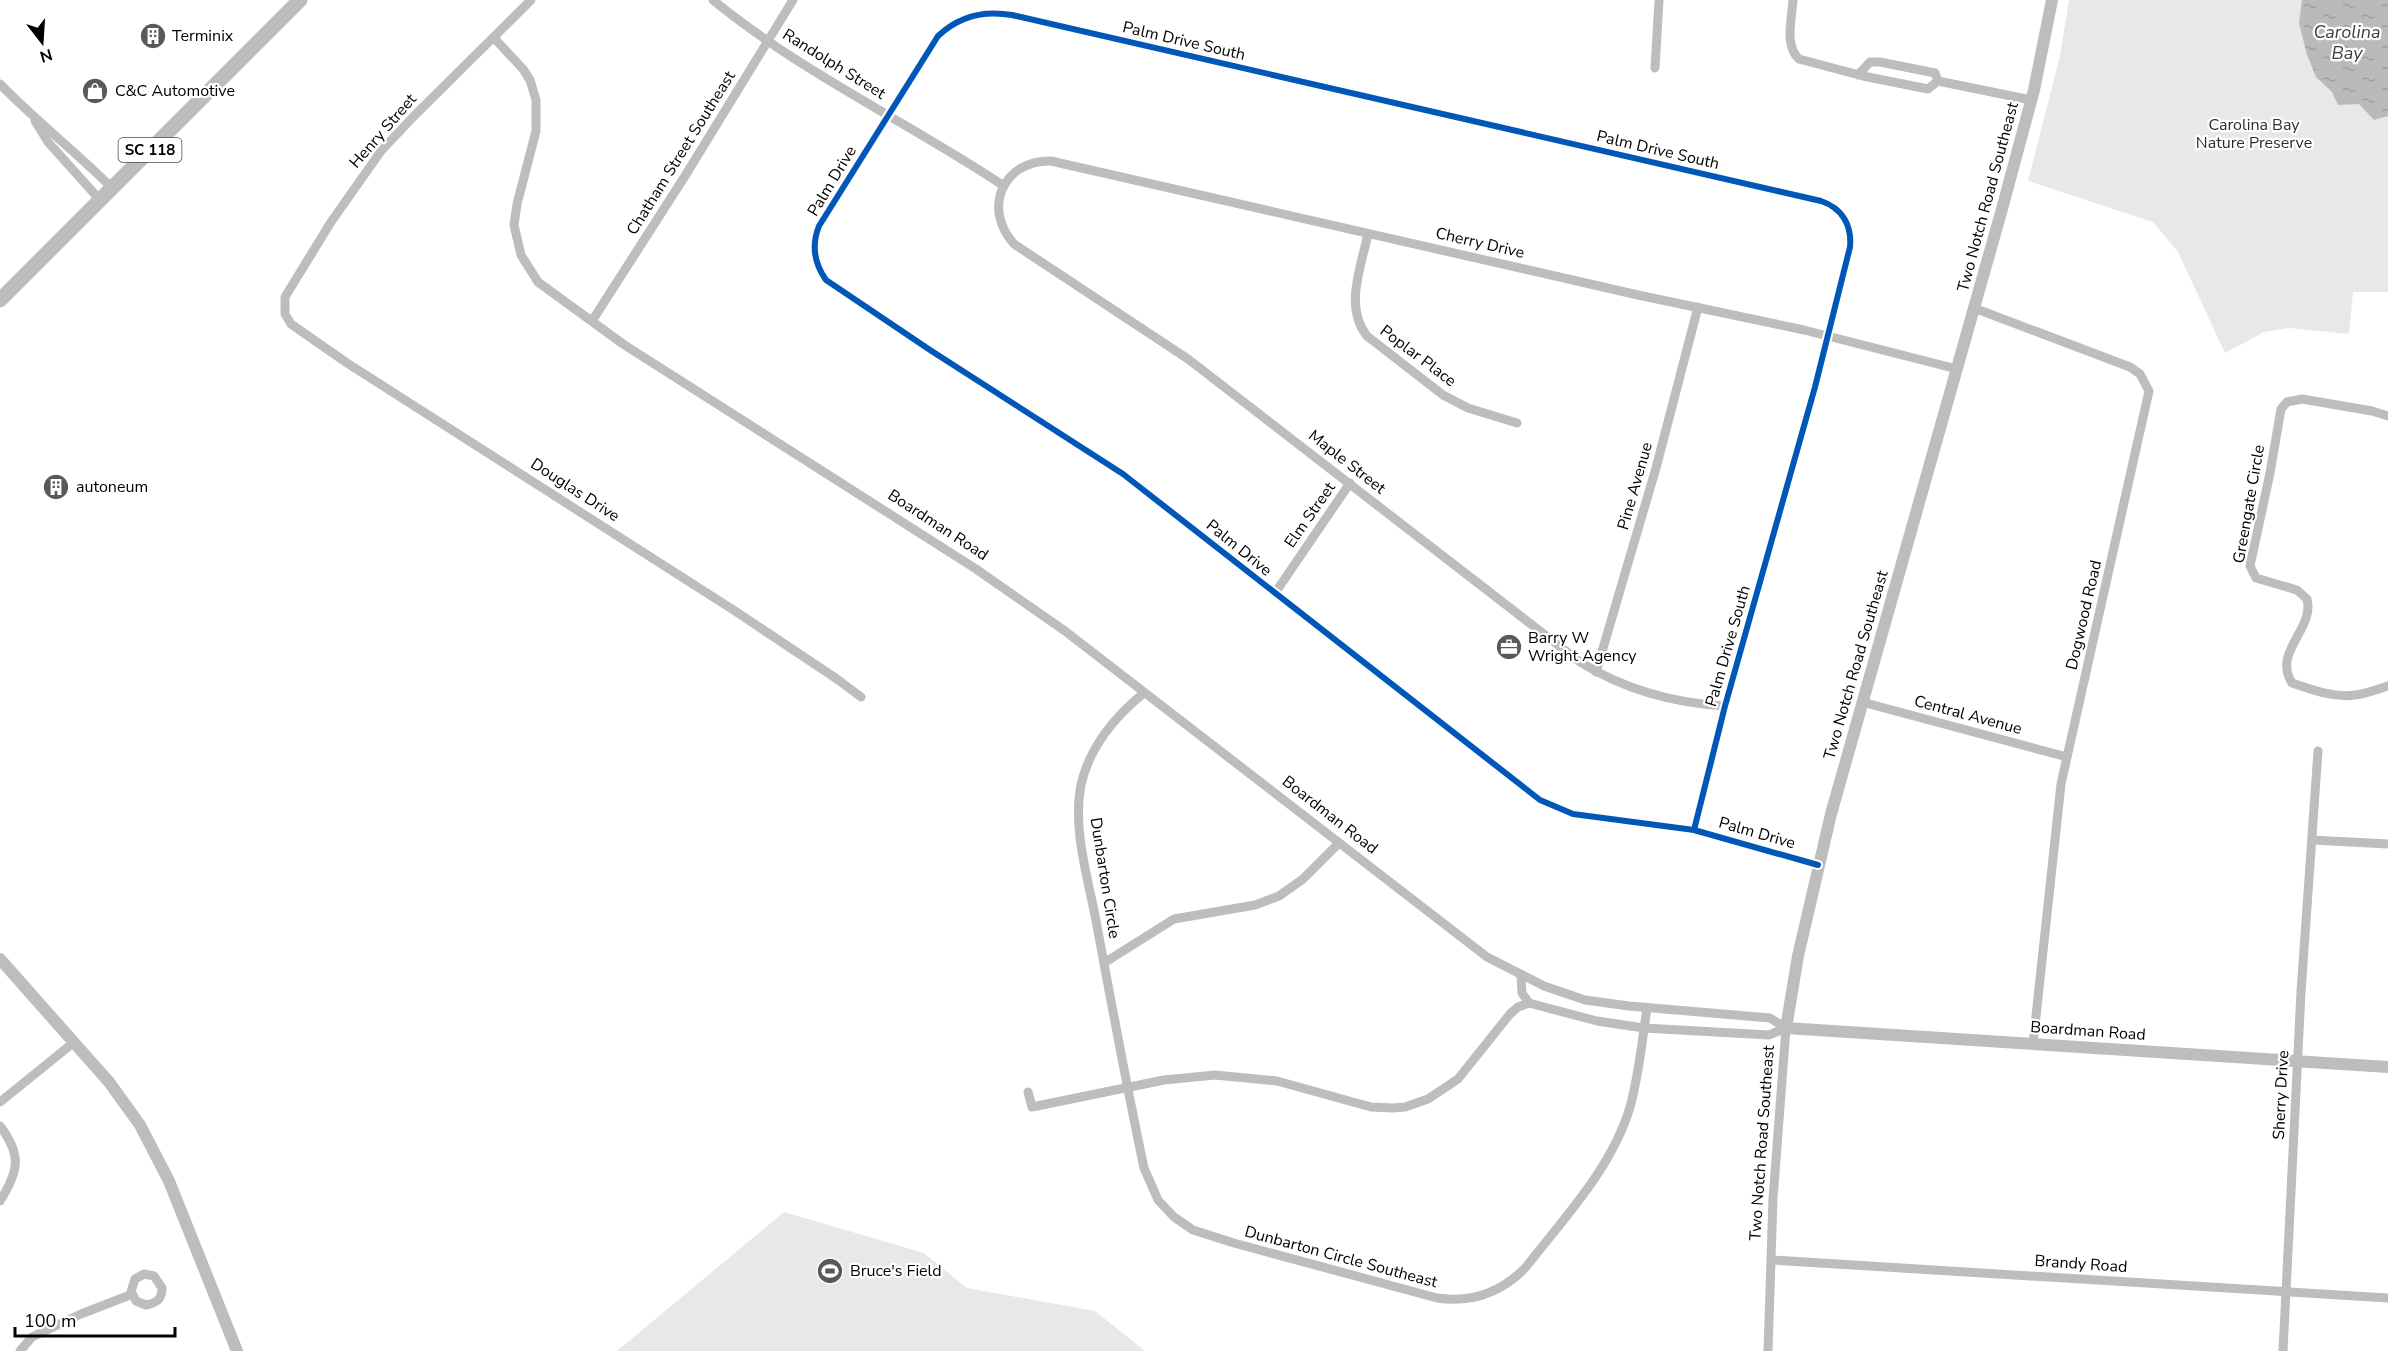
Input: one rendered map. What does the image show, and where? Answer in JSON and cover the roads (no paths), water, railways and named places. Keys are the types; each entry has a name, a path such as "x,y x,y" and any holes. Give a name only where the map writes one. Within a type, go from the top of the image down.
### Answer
{"main road":[{"name":"SC 118","path":"0,300 300,0"}],"street":[{"name":"Henry Street","path":"284,303 285,297 331,222 381,151 531,0"},
{"name":"Randolph Street","path":"713,0 768,41 1004,186"},
{"name":"Chatham Street Southeast","path":"592,321 679,186 793,0"},
{"path":"1655,68 1659,0"},
{"path":"1793,0 1790,44 1792,53 1799,59 1858,75 1928,89 1938,81"},
{"name":"Two Notch Road Southeast","path":"1768,1351 1773,1199 1786,1028 1798,956 1818,865 1862,702 2031,100 2052,0"},
{"name":"Palm Drive South","path":"889,116 933,42 945,29 972,15 1002,13 1821,201 1834,207 1844,218 1851,239 1828,336 1725,706 1694,830"},
{"name":"Boardman Road","path":"494,38 523,69 534,90 538,110 531,155 515,214 515,235 520,255 538,282 642,356 976,569 1065,631 1487,957 1521,976 1585,1000 1647,1008 1770,1018 1786,1028"},
{"path":"1858,75 1869,62 1880,62 1935,73 1938,81"},
{"path":"1938,81 2031,100"},
{"path":"0,84 33,119 66,144 112,189"},
{"name":"Palm Drive","path":"889,116 849,177 816,234 815,258 826,280 1123,474 1540,800 1573,814 1694,830 1818,865"},
{"path":"33,119 48,142 100,200"},
{"name":"Cherry Drive","path":"1004,186 1021,168 1035,162 1051,161 1828,336 1957,369"},
{"name":"Maple Street","path":"1004,186 999,200 999,216 1004,231 1014,244 1188,359 1596,672 1613,681 1664,698 1725,706"},
{"name":"Poplar Place","path":"1368,234 1355,299 1356,315 1362,330 1443,396 1468,408 1517,423"},
{"name":"Douglas Drive","path":"284,303 285,314 291,324 347,363 735,611 861,697"},
{"name":"Pine Avenue","path":"1596,672 1656,468 1698,307"},
{"name":"Dogwood Road","path":"1974,308 2130,367 2144,379 2148,391 2061,784 2033,1044"},
{"name":"Greengate Circle","path":"2388,416 2372,411 2302,399 2292,400 2284,405 2279,414 2270,473 2250,566 2256,578 2297,590 2307,599 2307,613 2287,659 2286,671 2292,683 2310,690 2345,696 2388,686"},
{"name":"Elm Street","path":"1275,593 1350,483"},
{"name":"Dunbarton Circle","path":"1128,1087 1079,823 1081,786 1092,754 1104,734 1125,709 1144,693"},
{"name":"Central Avenue","path":"1862,702 2067,757"},
{"name":"Sherry Drive","path":"2283,1351 2297,1061 2318,751"},
{"path":"2312,840 2388,844"},
{"path":"1104,963 1174,919 1255,905 1279,896 1303,879 1339,843"},
{"path":"0,959 129,1107 151,1143 169,1181 237,1351"},
{"path":"1028,1092 1032,1107 1195,1076 1236,1076 1277,1081 1371,1107 1405,1107 1428,1099 1454,1083 1510,1014 1518,1007 1529,1003 1522,993 1521,976"},
{"name":"Boardman Road","path":"1529,1003 1597,1021 1644,1028 1769,1035 1786,1028 2388,1067"},
{"name":"Dunbarton Circle Southeast","path":"1128,1087 1148,1179 1158,1200 1183,1224 1193,1230 1234,1243 1437,1298 1459,1300 1492,1292 1520,1274 1600,1169 1617,1140 1630,1108 1647,1008"},
{"path":"0,1102 74,1043"},
{"path":"0,1126 11,1142 16,1162 15,1175 0,1201"},
{"name":"Brandy Road","path":"1772,1260 2388,1298"},
{"path":"20,1351 32,1337 81,1314 130,1295"}],"water":[{"name":"Carolina Bay","path":"2302,0 2388,0 2388,116 2374,120 2359,104 2338,105 2332,92 2316,77 2307,55 2299,23"}],"place":[{"name":"Terminix","path":"153,36"},
{"name":"C&C Automotive","path":"95,91"},
{"name":"autoneum","path":"56,487"},
{"name":"Barry W Wright Agency","path":"1509,647"},
{"name":"Bruce's Field","path":"830,1271"}],"park label":[{"name":"Carolina Bay Nature Preserve","path":"2254,134"}]}
